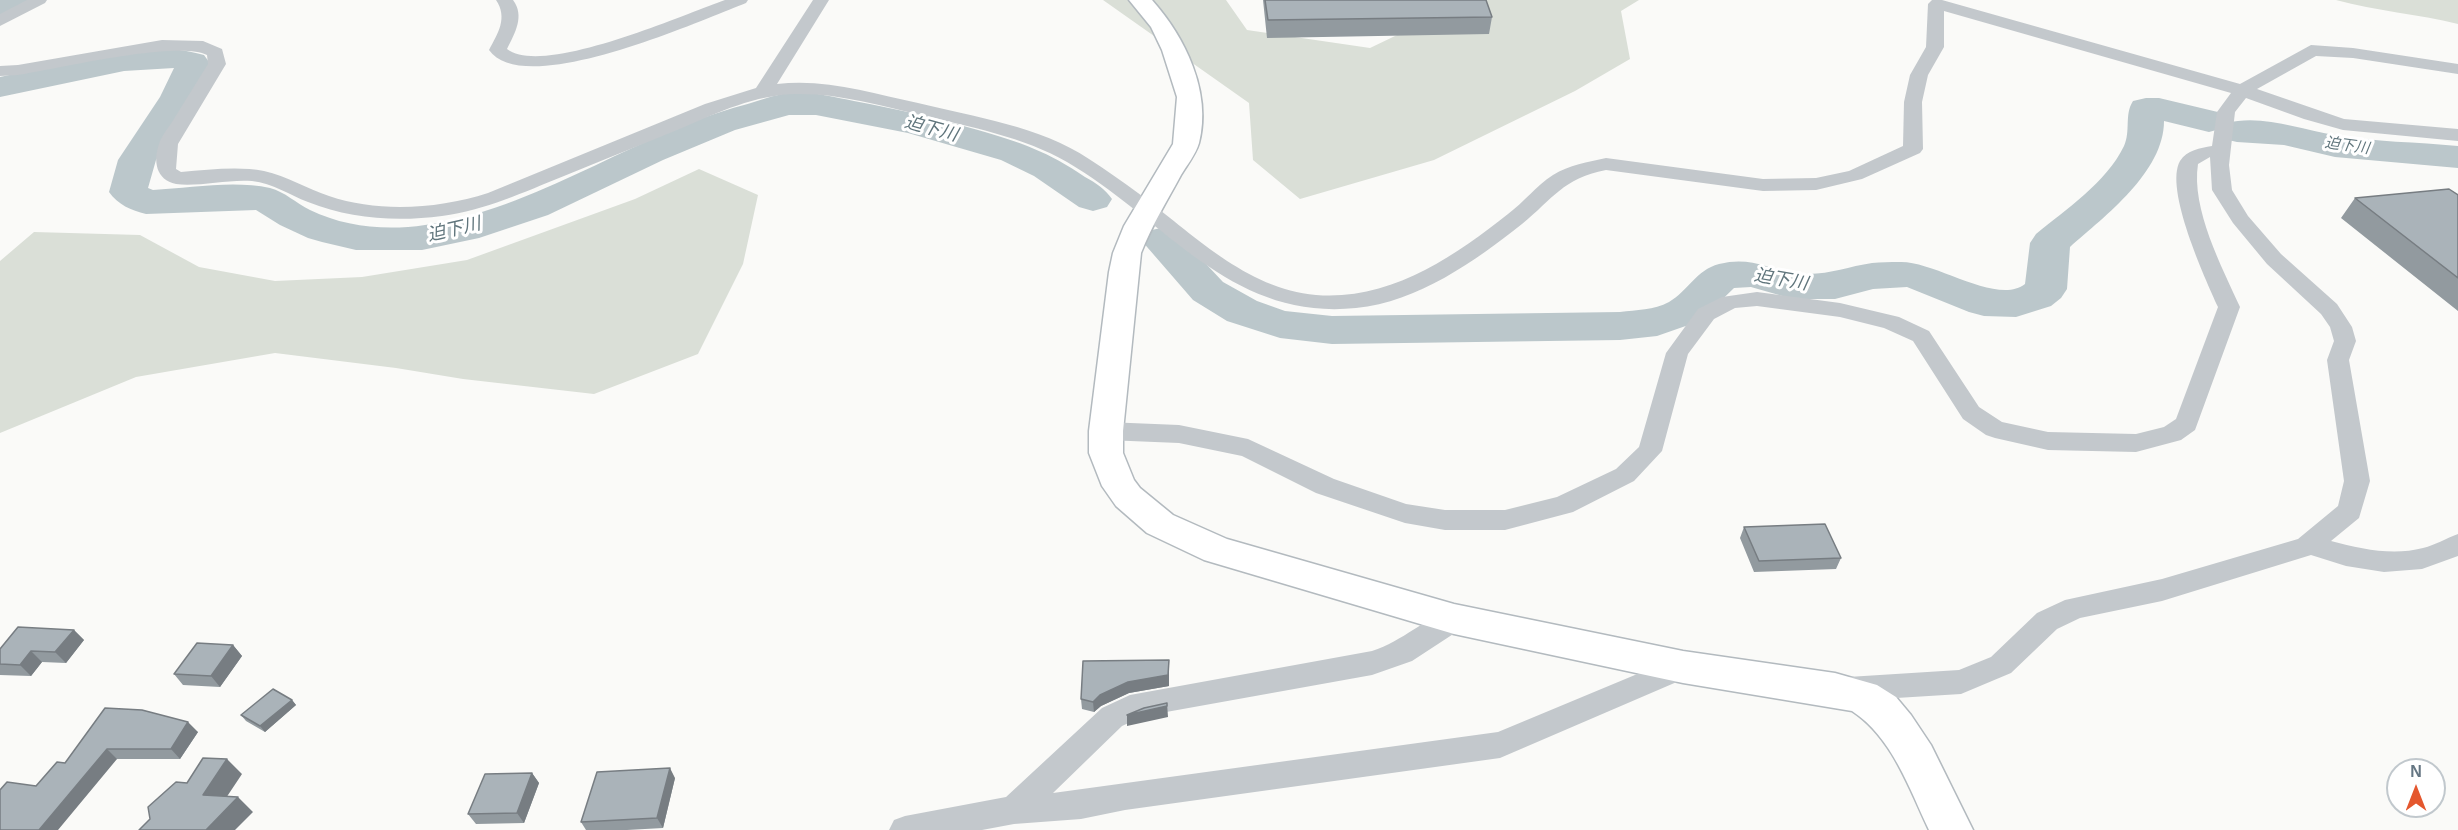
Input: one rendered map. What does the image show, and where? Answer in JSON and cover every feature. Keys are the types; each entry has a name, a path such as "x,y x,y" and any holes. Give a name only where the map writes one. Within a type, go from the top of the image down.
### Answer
{"street":[{"path":"0,21 39,0"},
{"path":"504,0 508,4 512,18 498,50 510,59 536,62 573,58 620,44 740,0"},
{"path":"764,90 821,0"},
{"path":"1140,0 1162,25 1174,50 1190,97 1186,144 1138,226 1127,253 1106,431 1106,453 1119,486 1160,524 1217,550 1454,619 1683,667 1835,690 1863,697 1882,709 1916,758 1951,830"},
{"path":"0,71 18,70 162,45 203,46 216,53 217,64 168,144 166,171 177,178 257,176 278,180 314,198 343,208 375,213 429,212 465,206 496,196 725,102 764,90 821,89 905,105 1022,137 1069,155 1116,185 1199,253 1233,274 1272,293 1301,302 1356,302 1399,292 1437,272 1515,219 1560,179 1582,169 1606,164 1763,185 1816,184 1855,175 1913,149 1913,102 1919,75 1935,47 1936,4 2242,90 2311,116 2343,124 2458,135"},
{"path":"1835,690 1960,682 2001,665 2047,621 2075,608 2162,590 2309,544 2350,511 2357,481 2338,360 2345,341 2341,327 2329,309 2274,259 2240,219 2223,190 2219,165 2226,112 2242,90 2311,51 2353,53 2458,69"},
{"path":"1106,431 1179,434 1248,448 1325,486 1405,513 1445,520 1505,520 1564,505 1625,475 1650,451 1677,353 1706,314 1730,302 1757,299 1840,310 1891,322 1921,336 1971,413 1995,429 2048,441 2136,443 2172,434 2186,424 2229,307 2207,257 2186,187 2188,165 2198,154 2221,150"},
{"path":"2309,544 2344,557 2379,562 2411,562 2450,550 2458,544"},
{"path":"1014,810 1112,717 1140,704 1371,663 1402,653 1454,619"},
{"path":"905,830 1014,810 1081,805 1125,796 1500,745 1683,667"}],"shaded area":[{"path":"1103,0 1226,0 1247,30 1370,48 1443,13 1442,0 1639,0 1621,11 1630,59 1575,91 1434,160 1300,199 1253,160 1249,103"},
{"path":"2336,0 2458,0 2458,24 2366,7"},
{"path":"699,169 758,195 743,264 698,354 594,394 463,379 275,353 136,377 0,433 0,261 34,232 140,235 199,267 275,281 362,277 467,260 635,199"}],"building":[{"path":"1265,0 1486,0 1492,17 1268,20"},
{"path":"2449,189 2458,195 2458,278 2355,198"},
{"path":"1825,524 1841,558 1759,561 1744,527"},
{"path":"18,627 74,630 55,652 31,651 20,665 0,664 0,649"},
{"path":"197,643 233,645 211,676 174,674"},
{"path":"1169,660 1168,675 1128,682 1100,695 1093,702 1081,699 1083,661"},
{"path":"273,689 292,700 260,726 241,715"},
{"path":"1167,703 1167,706 1127,715 1144,708"},
{"path":"105,708 142,710 188,722 171,749 107,749 39,830 0,830 0,790 7,782 36,786 57,762 65,763"},
{"path":"203,758 227,759 203,795 238,797 206,830 139,830 150,819 148,807 176,782 187,783"},
{"path":"670,768 657,818 581,822 597,772"},
{"path":"532,773 517,813 468,814 485,774"}],"waterway":[{"name":"迫下川","path":"0,10 18,0"},
{"name":"迫下川","path":"0,87 124,61 172,58 192,62 190,72 178,97 137,160 128,192 146,202 242,197 266,199 294,217 322,230 356,238 422,238 465,230 534,207 650,152 722,122 788,104 816,104 914,123 1014,152 1047,168 1093,199"},
{"name":"迫下川","path":"1161,240 1208,291 1242,311 1280,324 1332,330 1620,326 1657,322 1685,311 1723,276 1753,274 1793,286 1835,286 1872,276 1911,274 1984,302 2016,303 2036,297 2046,289 2050,243 2101,199 2134,161 2145,137 2146,109 2159,109 2209,121"},
{"name":"迫下川","path":"2237,131 2284,134 2335,146 2458,157"}]}
